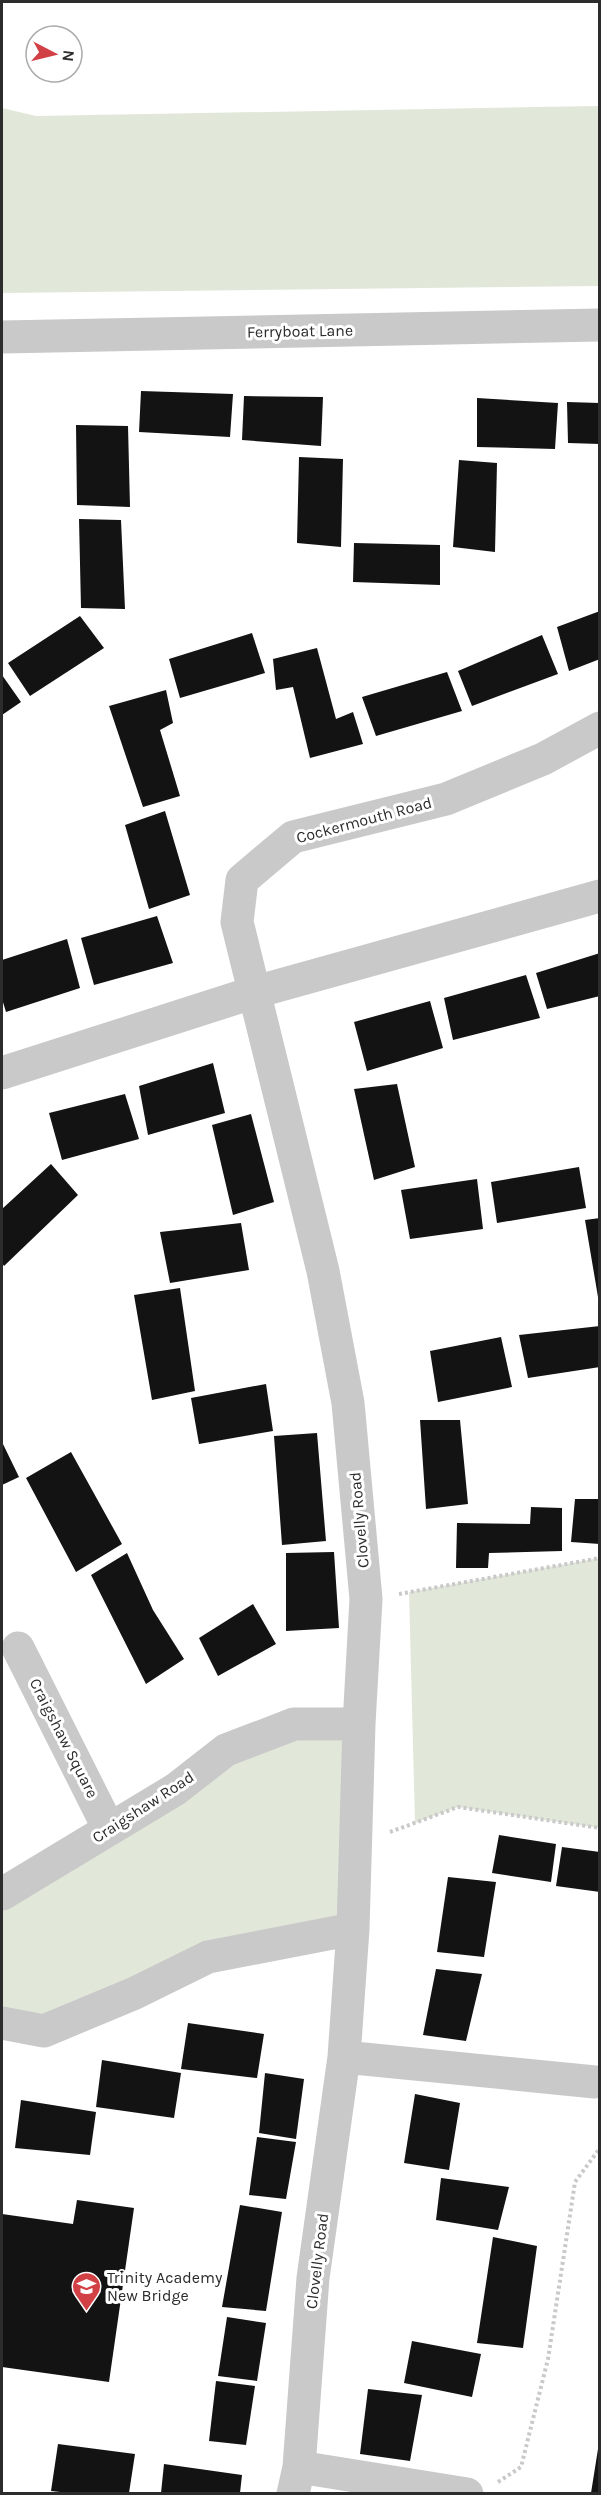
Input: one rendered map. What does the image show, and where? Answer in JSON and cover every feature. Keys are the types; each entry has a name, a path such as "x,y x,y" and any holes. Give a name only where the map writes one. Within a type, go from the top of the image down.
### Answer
{"street":[{"name":"Ferryboat Lane","path":"2,337 600,325"},
{"name":"Cockermouth Road","path":"255,992 237,922 242,880 293,837 446,799 543,759 600,728"},
{"path":"2,1073 255,992 600,896"},
{"name":"Clovelly Road","path":"255,992 323,1271 344,1381 366,1599 359,1724 353,1929 344,2057 314,2278 296,2480 482,2488"},
{"name":"Craigshaw Square","path":"18,1648 109,1829"},
{"name":"Craigshaw Road","path":"2,1894 176,1789 226,1750 294,1724 359,1724"},
{"path":"2,2023 44,2031 135,1993 208,1957 353,1929"},
{"path":"344,2057 595,2082"}],"path":[{"path":"366,1599 600,1558"},
{"path":"355,1844 458,1807 600,1828"},
{"path":"482,2488 521,2467 548,2359 575,2182 600,2148"}],"shaded area":[{"path":"599,106 599,286 2,293 2,108 36,116"},
{"path":"599,1558 599,1828 458,1807 415,1823 409,1592"},
{"path":"359,1724 353,1929 135,1993 2,2023 2,1894 226,1750"}],"building":[{"path":"141,391 233,394 230,437 139,432"},
{"path":"244,396 323,397 321,446 242,440"},
{"path":"477,398 558,403 555,449 477,447"},
{"path":"567,402 600,403 600,444 568,443"},
{"path":"76,425 128,426 130,507 77,505"},
{"path":"299,457 343,459 341,547 297,543"},
{"path":"459,460 497,463 495,552 453,547"},
{"path":"79,519 121,520 125,609 81,608"},
{"path":"354,543 440,545 440,585 353,582"},
{"path":"600,611 600,659 569,671 557,627"},
{"path":"80,616 104,648 30,696 8,663"},
{"path":"252,633 265,673 180,698 169,659"},
{"path":"542,635 558,674 472,706 458,671"},
{"path":"317,648 336,719 353,712 363,744 310,758 293,687 276,690 273,659"},
{"path":"447,672 462,711 376,736 362,697"},
{"path":"2,675 21,702 2,715"},
{"path":"166,690 173,723 160,730 180,796 143,807 109,706"},
{"path":"165,811 190,895 149,909 125,825"},
{"path":"157,916 173,963 94,985 81,938"},
{"path":"67,939 80,988 6,1012 2,999 2,960"},
{"path":"600,953 600,996 547,1009 536,973"},
{"path":"526,975 540,1018 453,1040 444,998"},
{"path":"430,1001 443,1048 367,1071 354,1022"},
{"path":"213,1063 225,1113 148,1135 139,1086"},
{"path":"397,1084 415,1167 374,1180 354,1089"},
{"path":"125,1094 139,1139 62,1160 49,1113"},
{"path":"251,1114 274,1202 233,1215 212,1125"},
{"path":"51,1164 78,1195 4,1266 2,1263 2,1209"},
{"path":"579,1167 586,1208 497,1223 491,1182"},
{"path":"477,1179 483,1229 410,1239 401,1190"},
{"path":"600,1218 600,1297 598,1297 585,1220"},
{"path":"241,1223 249,1270 170,1283 160,1232"},
{"path":"180,1288 195,1391 152,1400 134,1295"},
{"path":"600,1326 600,1367 528,1378 519,1335"},
{"path":"501,1337 512,1387 438,1402 430,1351"},
{"path":"266,1384 273,1431 199,1444 191,1398"},
{"path":"420,1420 460,1420 468,1504 426,1509"},
{"path":"317,1433 326,1541 282,1545 274,1436"},
{"path":"2,1442 19,1477 2,1485"},
{"path":"71,1452 122,1544 76,1572 26,1478"},
{"path":"575,1499 600,1499 600,1544 571,1542"},
{"path":"531,1507 562,1508 562,1551 489,1553 488,1568 456,1568 457,1523 530,1524"},
{"path":"334,1552 339,1628 286,1631 286,1553"},
{"path":"127,1553 153,1610 184,1659 146,1684 91,1575"},
{"path":"253,1604 276,1644 218,1676 199,1638"},
{"path":"499,1835 556,1844 551,1882 492,1873"},
{"path":"562,1847 600,1852 600,1892 556,1886"},
{"path":"448,1877 496,1882 484,1957 437,1952"},
{"path":"436,1969 482,1974 466,2041 423,2035"},
{"path":"188,2023 264,2034 257,2078 181,2069"},
{"path":"102,2060 181,2073 174,2118 96,2107"},
{"path":"265,2073 304,2079 296,2139 259,2133"},
{"path":"415,2094 460,2103 449,2170 404,2163"},
{"path":"21,2100 96,2112 90,2155 15,2148"},
{"path":"257,2137 296,2142 286,2199 249,2195"},
{"path":"441,2178 509,2187 498,2230 436,2220"},
{"path":"77,2200 134,2208 109,2382 2,2367 2,2214 73,2224"},
{"path":"240,2205 282,2212 266,2311 222,2307"},
{"path":"493,2237 537,2246 523,2348 477,2343"},
{"path":"227,2317 266,2323 257,2381 218,2376"},
{"path":"412,2341 481,2354 472,2397 404,2383"},
{"path":"216,2381 255,2386 246,2445 209,2441"},
{"path":"368,2389 422,2395 410,2461 360,2454"},
{"path":"58,2444 135,2454 129,2493 51,2491"},
{"path":"598,2449 600,2493 591,2493"},
{"path":"164,2464 242,2475 240,2493 161,2493"}],"place":[{"name":"Trinity Academy New Bridge","path":"86,2312"}]}
